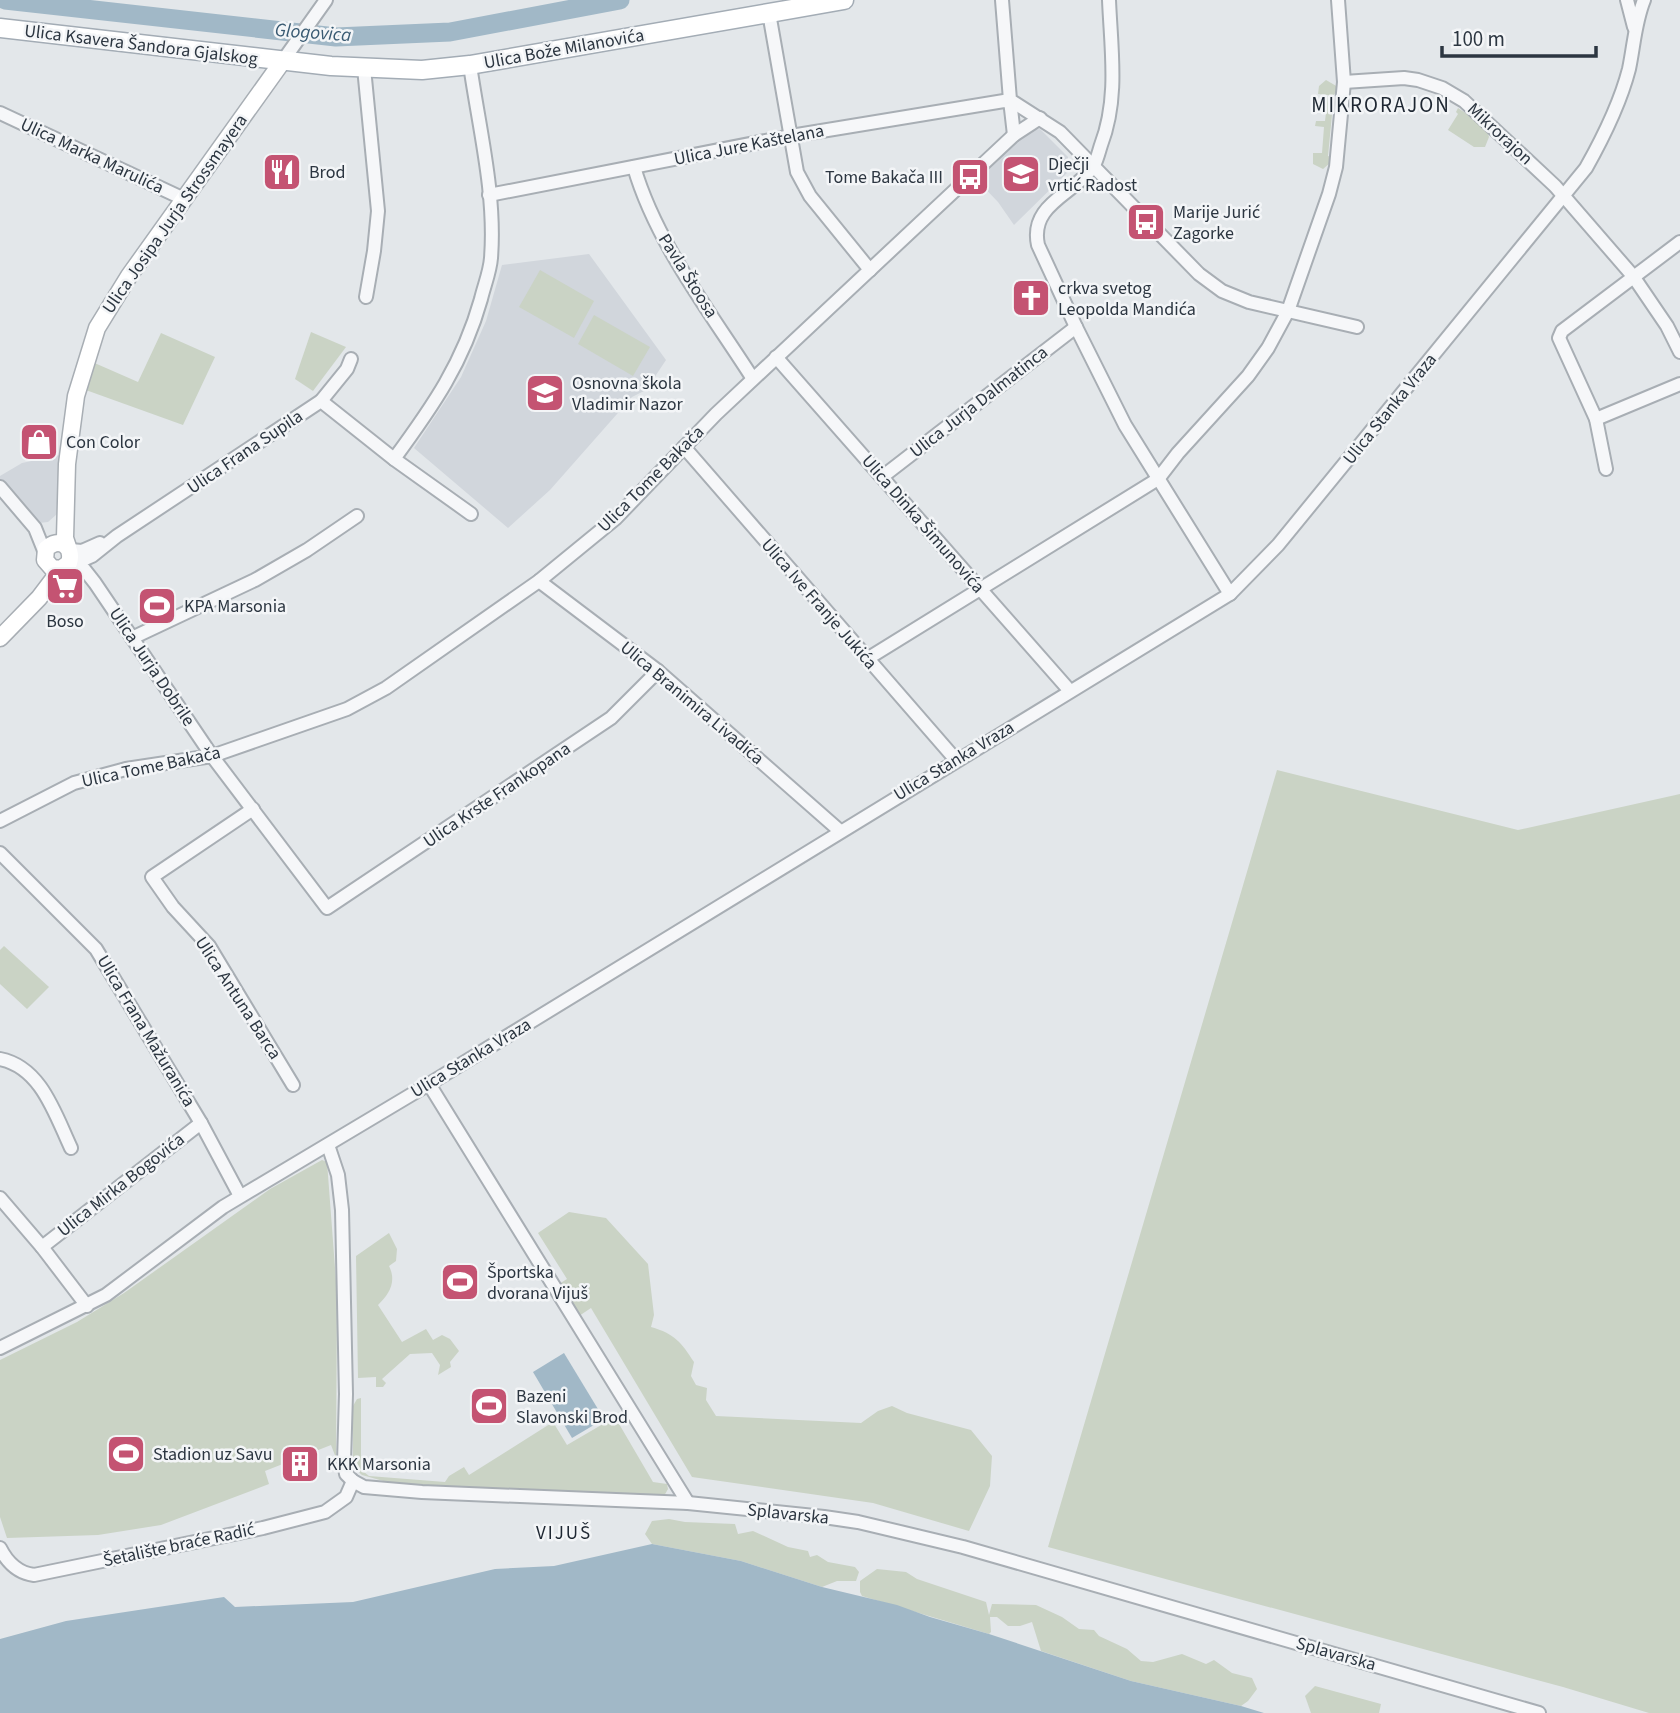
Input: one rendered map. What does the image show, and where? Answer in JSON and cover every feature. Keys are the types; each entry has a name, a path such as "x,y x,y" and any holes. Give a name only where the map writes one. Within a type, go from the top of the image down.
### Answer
{"main road":[{"name":"Ulica Bože Milanovića","path":"287,56 364,68 422,70 470,65 844,0"},
{"name":"Ulica Ksavera Šandora Gjalskog","path":"0,28 287,56"},
{"name":"Ulica Josipa Jurja Strossmayera","path":"5,631 39,598 61,557 67,464 76,396 89,348 111,303 287,56"}],"street":[{"path":"287,56 326,0"},
{"path":"1002,0 1014,135"},
{"path":"1109,0 1113,93 1111,113 1093,166 1046,210 1036,228 1038,245 1125,425 1230,594"},
{"path":"867,659 1158,479 1248,376 1289,311 1332,182 1344,82 1338,0"},
{"name":"Ulica Stanka Vraza","path":"1626,0 1634,30"},
{"name":"Ulica Stanka Vraza","path":"0,1348 106,1295 240,1196 429,1084 1230,594 1279,545 1586,168 1619,103 1628,70 1634,30 1644,0"},
{"path":"769,13 797,172 810,196 870,270"},
{"path":"394,459 428,414 469,338 491,260 489,195 470,65"},
{"path":"364,68 377,211 366,297"},
{"name":"Mikrorajon","path":"1344,82 1404,78 1418,80 1442,88 1464,101 1555,186 1633,276 1667,326 1680,352"},
{"path":"1010,100 1060,132 1209,283 1249,302 1357,327"},
{"name":"Ulica Jure Kaštelana","path":"489,195 791,136 1010,100"},
{"name":"Ulica Marka Marulića","path":"0,113 184,199"},
{"name":"Ulica Tome Bakača","path":"0,821 89,777 212,756 330,716 365,701 538,581 616,518 776,357 1014,135 1040,118"},
{"name":"Pavla Štoosa","path":"634,167 648,209 664,238 753,379"},
{"path":"1606,469 1597,419 1559,338 1562,331 1680,242"},
{"name":"Ulica Jurja Dalmatinca","path":"882,477 1076,327"},
{"name":"Ulica Dinka Šimunovića","path":"776,357 1070,691"},
{"path":"321,401 347,369 351,359"},
{"path":"1597,419 1680,384"},
{"name":"Ulica Frana Supila","path":"61,557 117,536 321,401 394,459 471,514"},
{"name":"Ulica Ive Franje Jukića","path":"684,447 956,760"},
{"name":"Ulica Jurja Dobrile","path":"0,487 61,557 84,569 95,583 212,756 327,908"},
{"path":"132,638 255,580 307,550 357,516"},
{"name":"Ulica Branimira Livadića","path":"538,581 658,671 841,831"},
{"name":"Ulica Krste Frankopana","path":"327,908 611,718 658,671"},
{"name":"Ulica Antuna Barca","path":"253,809 152,877 173,907 209,946 293,1085"},
{"name":"Ulica Frana Mažuranića","path":"0,853 96,949 201,1123 240,1196"},
{"path":"0,1059 22,1066 38,1082 71,1148"},
{"path":"429,1084 688,1503"},
{"name":"Ulica Mirka Bogovića","path":"42,1247 201,1123"},
{"path":"328,1145 338,1175 342,1210 346,1394 344,1462 346,1474 353,1482"},
{"path":"0,1198 87,1306"},
{"name":"Splavarska","path":"353,1482 364,1487 422,1492 688,1503 824,1517 932,1539 1539,1713"},
{"name":"Šetalište braće Radić","path":"0,1548 12,1564 26,1574 34,1575 262,1528 325,1512 346,1497 353,1482"}],"shaded area":[{"name":"Dječji vrtić Radost","path":"1040,129 1068,157 1068,172 1014,225 998,202 974,177 1025,131"},
{"name":"Osnovna škola Vladimir Nazor","path":"589,254 666,360 646,390 632,397 550,490 508,528 414,448 461,377 486,321 502,265"},
{"path":"60,455 57,514 48,522 39,523 0,476 22,463"}],"green space":[{"path":"1326,80 1338,87 1337,93 1334,94 1328,156 1331,157 1330,163 1323,169 1313,164 1313,153 1322,153 1324,127 1315,126 1316,121 1325,121 1328,95 1318,94 1319,86"},
{"path":"1458,108 1486,127 1489,137 1485,147 1474,147 1448,130 1458,114"},
{"path":"540,270 594,301 574,338 519,307"},
{"path":"594,315 650,347 633,376 578,344"},
{"path":"311,332 346,347 313,391 295,379"},
{"path":"161,333 215,357 183,425 83,389 90,361 138,382"},
{"path":"1277,770 1518,830 1680,794 1680,1713 1649,1713 1563,1687 1048,1547"},
{"path":"4,946 49,987 27,1009 0,984 0,950"},
{"path":"322,1160 327,1162 337,1294 336,1458 331,1445 265,1471 269,1484 161,1525 98,1535 7,1538 0,1517 0,1360 77,1322 124,1293 270,1189"},
{"path":"569,1212 606,1218 648,1264 654,1315 651,1327 672,1336 685,1349 694,1362 691,1376 696,1385 707,1388 706,1400 716,1416 861,1423 878,1411 892,1406 907,1413 971,1430 992,1456 990,1486 969,1531 873,1503 692,1477 591,1308 579,1316 559,1284 567,1279 538,1233"},
{"path":"389,1233 397,1249 396,1261 389,1266 391,1287 378,1305 402,1342 426,1329 433,1340 442,1335 450,1339 459,1351 450,1362 451,1367 438,1375 440,1365 432,1353 410,1354 382,1379 386,1383 383,1387 376,1387 376,1377 358,1378 356,1256"},
{"path":"361,1398 361,1463 364,1472 369,1476 445,1482 449,1476 464,1467 469,1475 553,1422 567,1445 615,1417 653,1482 667,1484 668,1489 664,1496 394,1484 362,1475 353,1467 353,1406 357,1399"},
{"path":"669,1519 735,1524 738,1534 753,1531 788,1547 808,1551 810,1557 817,1555 828,1562 855,1567 859,1572 856,1581 837,1581 822,1587 741,1561 652,1544 645,1534 652,1521"},
{"path":"877,1569 906,1572 917,1579 986,1602 989,1615 992,1604 1036,1605 1062,1617 1079,1629 1094,1630 1099,1636 1127,1649 1141,1661 1153,1662 1182,1654 1206,1664 1214,1660 1232,1673 1252,1678 1257,1689 1241,1706 1131,1681 1041,1651 1032,1622 1008,1626 997,1617 990,1617 989,1634 862,1596 860,1581"},
{"path":"1315,1686 1381,1704 1379,1713 1311,1713 1305,1696"}],"water":[{"path":"564,1353 604,1419 572,1438 533,1372"},
{"path":"652,1544 741,1561 822,1587 897,1605 1131,1681 1264,1713 0,1713 0,1639 66,1621 224,1597 235,1607 353,1602 495,1569 554,1566"}],"waterway":[{"name":"Glogovica","path":"5,0 336,37 450,32 620,0"}],"place":[{"name":"Brod","path":"282,172"},
{"name":"Dječji vrtić Radost","path":"1021,174"},
{"name":"Tome Bakača III","path":"970,177"},
{"name":"Marije Jurić Zagorke","path":"1146,222"},
{"name":"crkva svetog Leopolda Mandića","path":"1031,298"},
{"name":"Osnovna škola Vladimir Nazor","path":"545,393"},
{"name":"Con Color","path":"39,442"},
{"name":"Boso","path":"65,586"},
{"name":"KPA Marsonia","path":"157,606"},
{"name":"Športska dvorana Vijuš","path":"460,1282"},
{"name":"Bazeni Slavonski Brod","path":"489,1406"},
{"name":"Stadion uz Savu","path":"126,1454"},
{"name":"KKK Marsonia","path":"300,1464"}],"district":[{"name":"MIKRORAJON","path":"1381,105"},
{"name":"VIJUŠ","path":"564,1533"}]}
